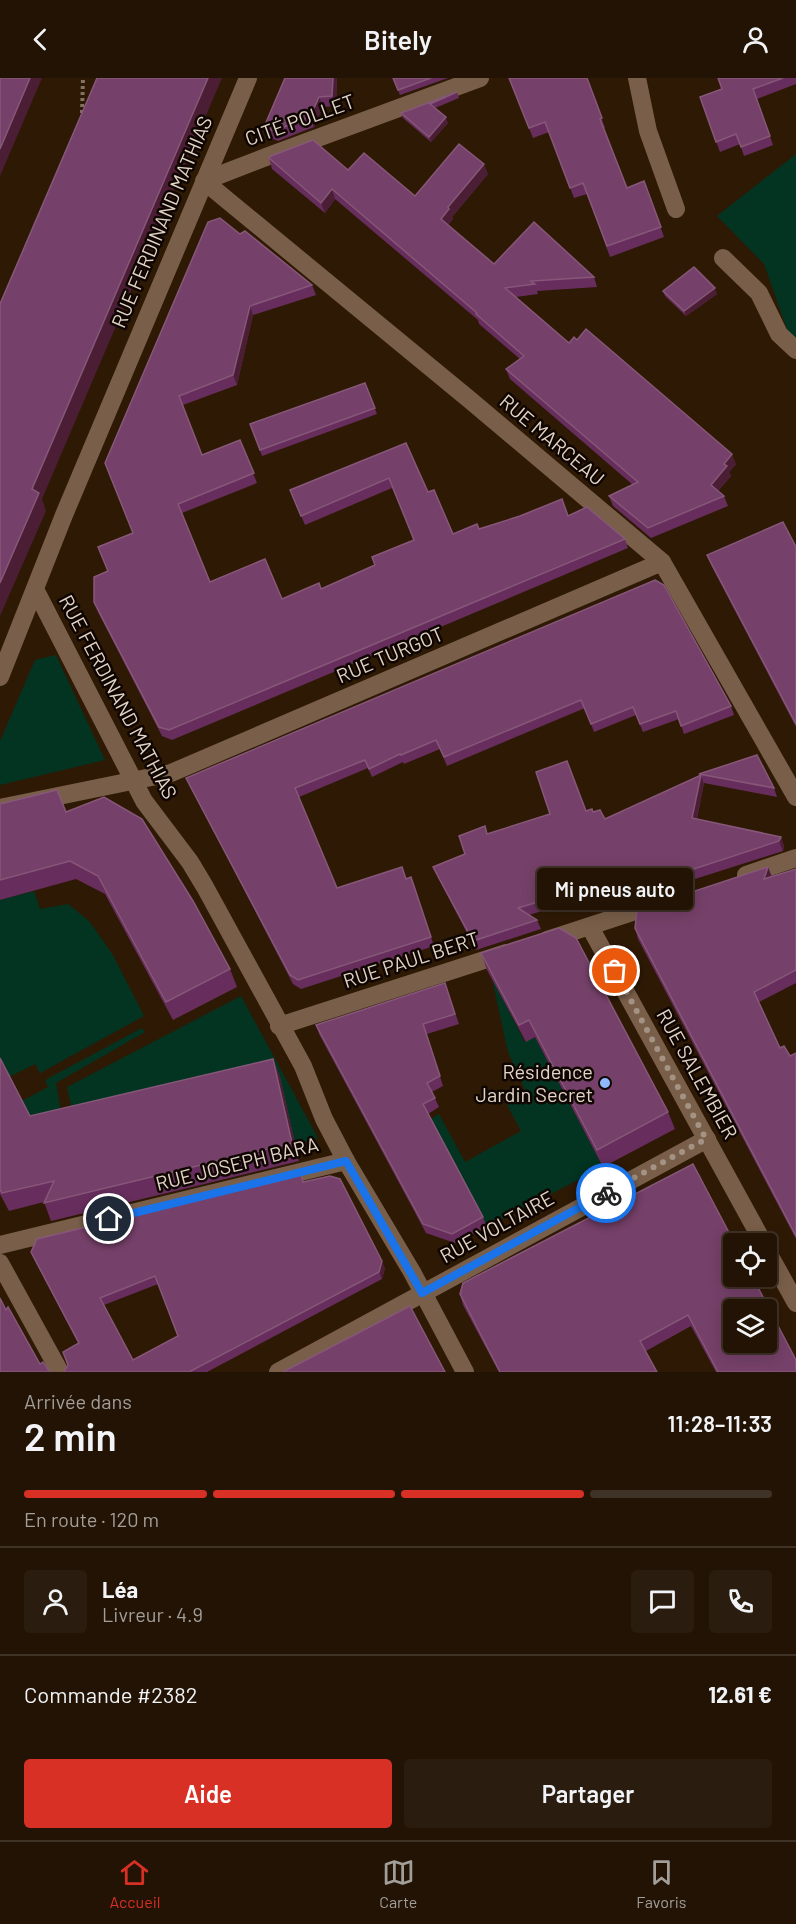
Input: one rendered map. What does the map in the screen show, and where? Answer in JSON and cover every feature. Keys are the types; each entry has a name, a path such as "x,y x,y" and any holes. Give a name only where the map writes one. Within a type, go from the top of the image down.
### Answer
{"street":[{"name":"RUE FERDINAND MATHIAS","path":"248,78 73,493 35,589 133,780 153,814 190,862 303,1066 324,1119 346,1161 465,1372"},
{"name":"CITÉ POLLET","path":"204,181 480,78"},
{"path":"637,78 648,131 676,209"},
{"name":"RUE MARCEAU","path":"204,181 662,562 796,797"},
{"path":"723,258 759,292 779,334 796,350"},
{"name":"RUE TURGOT","path":"0,808 171,773 662,562"},
{"path":"0,676 35,589"},
{"path":"731,880 796,858"},
{"name":"RUE PAUL BERT","path":"279,1026 677,898"},
{"name":"RUE SALEMBIER","path":"590,927 758,1233"},
{"name":"RUE VOLTAIRE","path":"278,1372 706,1139"},
{"name":"RUE JOSEPH BARA","path":"0,1245 346,1161"},
{"path":"0,1263 60,1372"},
{"path":"777,1269 796,1303"}],"path":[{"path":"79,121 83,111 83,78"}],"green space":[{"path":"796,154 796,339 788,332 764,264 717,216"},
{"path":"56,655 105,760 0,785 0,741 35,660"},
{"path":"34,891 40,909 68,904 89,921 113,955 144,1016 40,1073 35,1064 7,1078 0,1064 0,900"},
{"path":"492,979 525,1042 535,1037 603,1167 487,1227 429,1120 439,1114 465,1162 521,1131 505,1101 525,1090 508,1052"},
{"path":"241,996 318,1138 295,1144 75,1125 67,1087"},
{"path":"142,1028 145,1032 56,1083 64,1127 40,1133 20,1102 48,1087 45,1080"}],"building":[{"path":"0,78 30,78 0,149"},
{"path":"97,78 208,78 32,489 39,493 0,583 0,304"},
{"path":"285,78 333,78 332,96 319,97 310,117 274,131 264,127"},
{"path":"393,78 431,78 398,90"},
{"path":"509,78 587,78 627,188 644,181 661,227 607,246 583,183 570,188 545,122 529,128"},
{"path":"718,78 783,78 753,89 770,136 741,147 736,134 716,142 700,97 722,89"},
{"path":"457,92 430,104 446,117 429,137 401,113"},
{"path":"313,140 348,170 364,153 415,196 459,144 484,164 448,207 449,209 441,219 494,264 534,222 594,277 531,281 535,284 505,288 569,343 574,337 577,340 586,329 732,454 724,464 727,466 711,485 724,496 648,528 609,496 638,482 506,369 524,356 332,189 321,203 269,158"},
{"path":"220,218 240,234 245,231 312,285 250,306 233,375 179,396 202,455 240,440 254,473 178,504 210,582 265,559 282,599 319,583 321,589 375,565 372,557 414,540 389,478 301,516 290,490 406,443 428,492 434,490 453,534 477,524 479,529 520,516 562,499 568,516 587,507 625,539 169,730 159,727 94,602 94,577 108,571 98,547 133,533 105,463 208,222"},
{"path":"694,267 715,288 684,311 663,291"},
{"path":"365,383 375,408 260,450 250,424"},
{"path":"783,522 796,547 796,724 707,555"},
{"path":"655,580 664,585 731,706 681,726 676,711 640,724 633,707 591,724 581,700 444,757 436,740 369,769 365,760 295,788 337,888 402,867 406,879 411,877 431,937 298,980 290,975 186,778"},
{"path":"757,755 774,788 699,774"},
{"path":"567,761 586,811 600,810 605,819 701,775 692,818 781,837 779,841 642,886 644,870 518,908 537,920 473,941 433,867 465,854 459,836 485,826 487,834 550,814 536,772"},
{"path":"57,790 66,812 104,797 142,819 193,901 230,969 166,1002 98,876 70,861 0,880 0,804"},
{"path":"768,867 764,879 796,869 796,970 754,992 780,1048 784,1046 790,1056 796,1053 796,1236 635,928 637,910"},
{"path":"559,928 576,938 668,1112 597,1150 529,1020 519,1025 481,953"},
{"path":"445,983 455,1014 423,1024 440,1076 427,1083 435,1098 423,1104 483,1217 452,1234 423,1224 316,1025"},
{"path":"0,1058 30,1116 273,1059 292,1143 44,1203 54,1181 2,1193 0,1189"},
{"path":"693,1164 729,1233 723,1233 723,1287 758,1287 764,1299 723,1299 723,1353 777,1353 777,1324 796,1360 796,1372 718,1372 688,1315 640,1341 657,1372 500,1372 460,1294 463,1283"},
{"path":"301,1175 303,1182 330,1176 340,1179 382,1261 379,1272 189,1372 64,1372 68,1365 63,1352 79,1343 31,1252 37,1239","holes":["155,1276 178,1336 133,1360 100,1298"]},
{"path":"0,1298 6,1310 8,1307 40,1364 43,1362 50,1372 0,1372"},
{"path":"410,1306 445,1372 283,1372"}],"way so far":[{"path":"606,1193 706,1139 615,971"}],"place":[{"name":"Mi pneus auto","path":"615,971"},
{"name":"Résidence Jardin Secret","path":"605,1083"}],"route":[{"path":"109,1219 346,1161 412,1272 422,1293 606,1193"}]}
